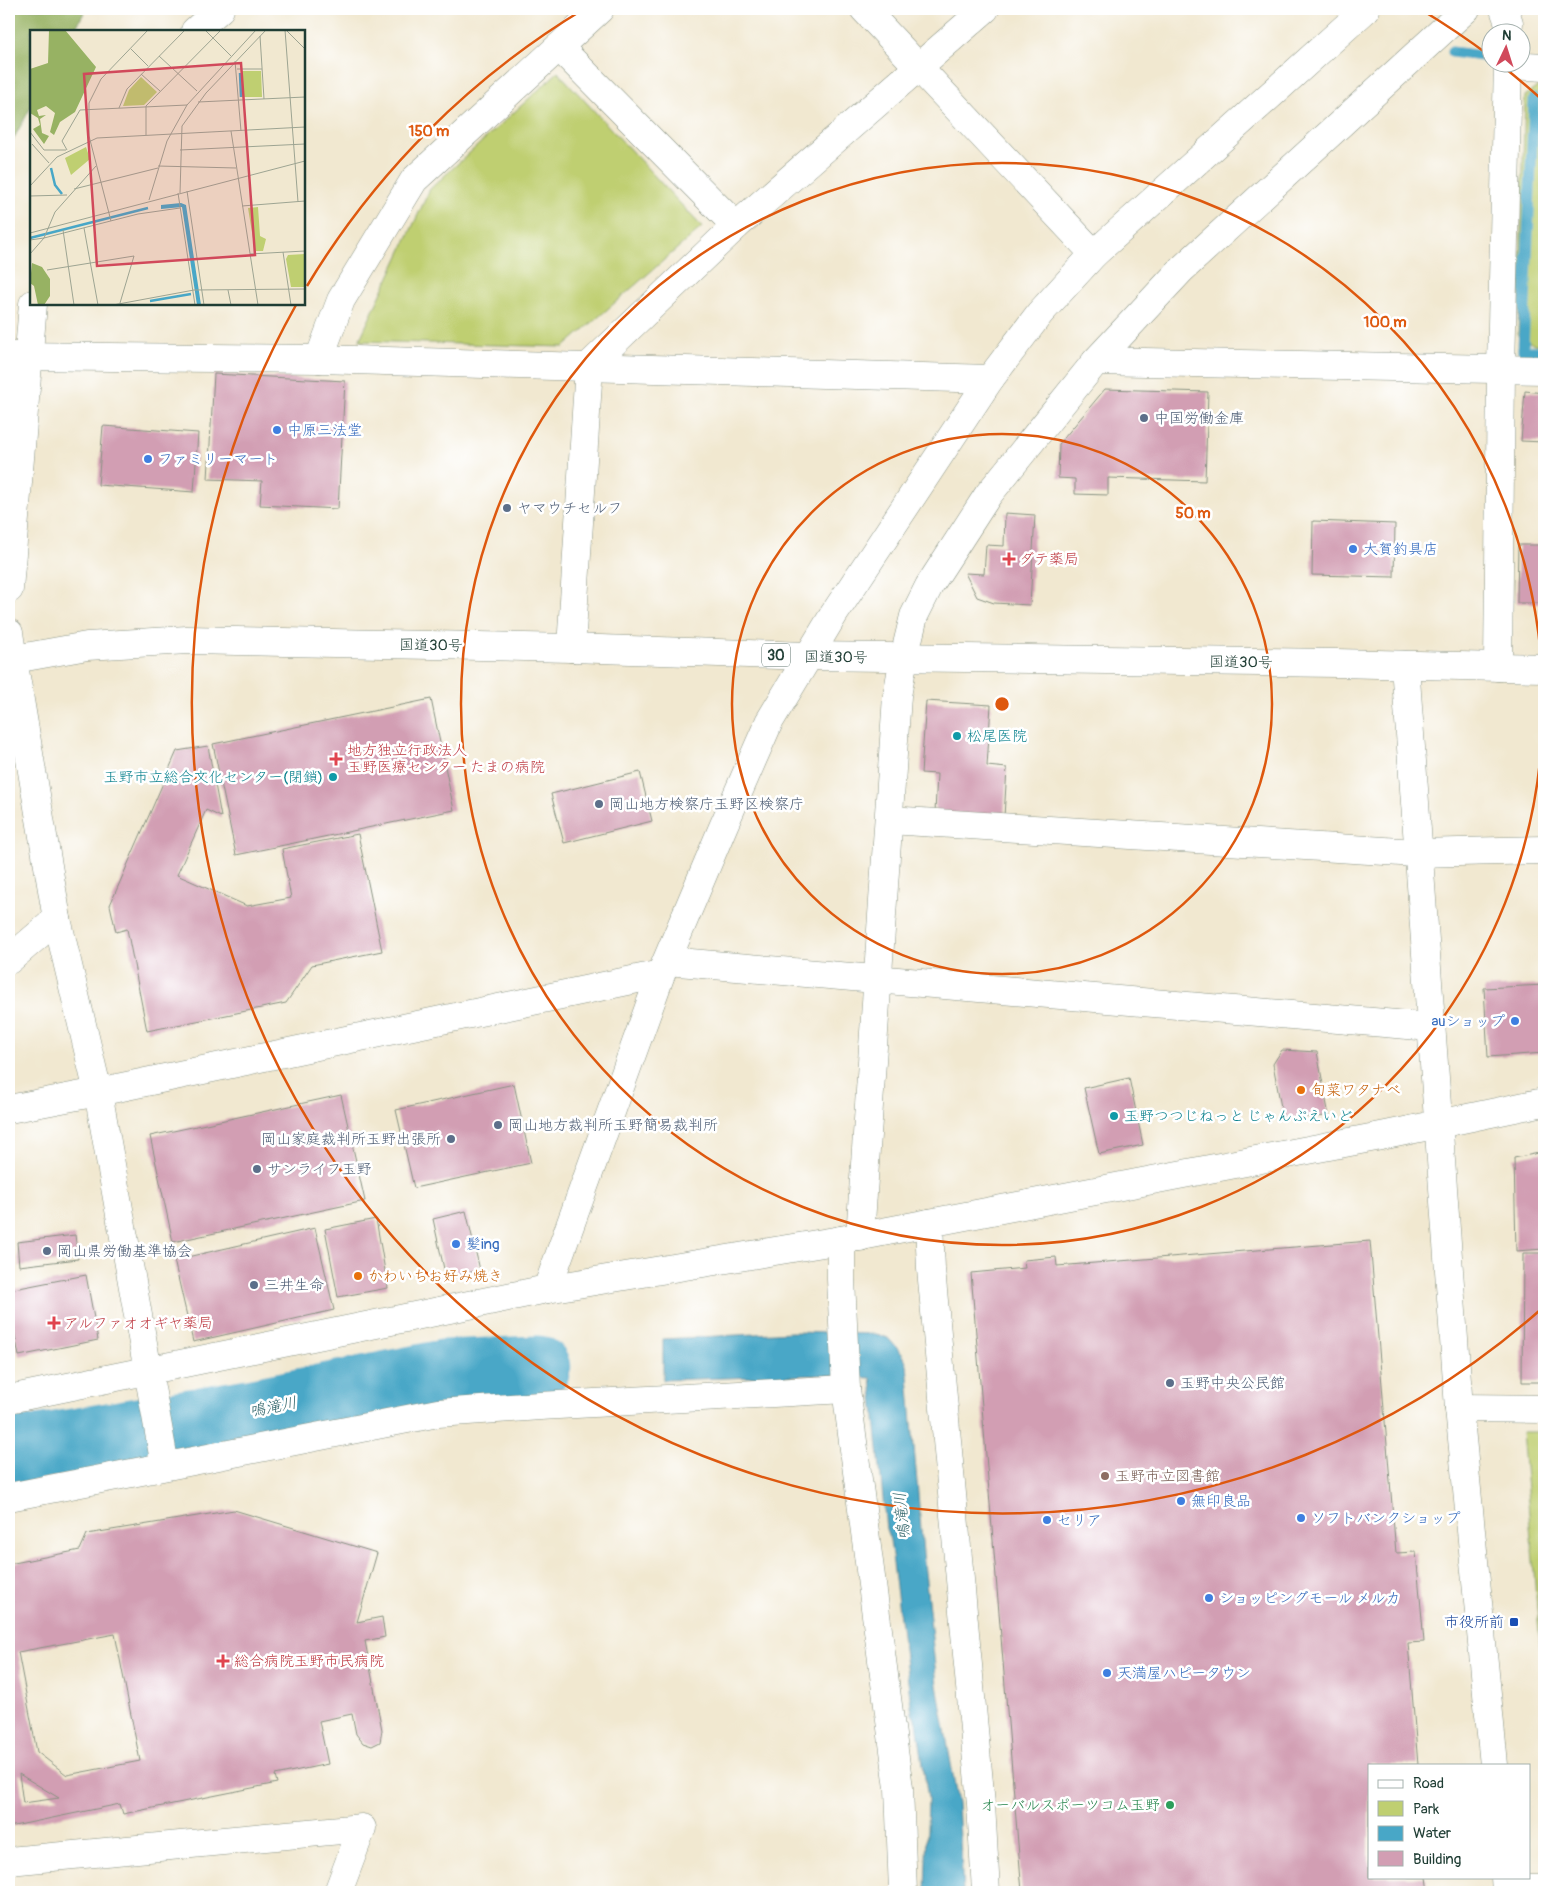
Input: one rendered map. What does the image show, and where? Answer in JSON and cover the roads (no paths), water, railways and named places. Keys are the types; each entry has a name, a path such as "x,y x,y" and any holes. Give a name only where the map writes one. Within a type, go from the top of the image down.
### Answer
{"main road":[{"path":"196,30 220,9"},
{"path":"319,359 341,300 414,180 600,9"},
{"path":"864,9 1094,254"},
{"path":"571,648 589,366 736,226 985,9"},
{"path":"547,1289 664,968 769,722 807,656 990,379 1040,313 1094,254 1366,9"},
{"path":"903,1892 899,1788 846,1384 844,1329 851,1239 878,980 897,696 914,616 930,586 988,495 1096,361 1181,270 1466,9"},
{"path":"1504,9 1509,22"},
{"path":"559,47 736,226"},
{"path":"1530,66 1544,67"},
{"path":"1498,667 1501,369 1508,72"},
{"path":"9,589 18,356 33,305"},
{"path":"18,356 319,359 990,379"},
{"path":"1096,361 1544,370"},
{"name":"国道30号","path":"10,651 187,640 571,648 807,656 1544,668"},
{"path":"10,651 57,919 98,1092 163,1453"},
{"path":"1404,665 1459,1408 1494,1764"},
{"path":"889,820 1417,853 1544,850"},
{"path":"9,960 57,919"},
{"path":"9,1109 98,1092 664,968 878,980 1430,1027"},
{"path":"9,1399 547,1289 851,1239 1544,1102"},
{"path":"929,1223 931,1269 981,1804 986,1892"},
{"path":"9,1497 163,1453 438,1413 846,1384"},
{"path":"1459,1408 1544,1409"},
{"path":"9,1861 362,1828 338,1892"},
{"path":"1506,1886 1544,1889"}],"water":[{"path":"792,1332 876,1334 888,1338 903,1355 907,1364 923,1553 937,1685 958,1803 963,1892 925,1892 928,1799 917,1722 912,1713 890,1540 886,1529 871,1378 820,1375 663,1380 663,1339"}],"waterway":[{"path":"1452,52 1480,56"},
{"path":"1534,99 1523,351 1544,351"},
{"name":"鳴滝川","path":"9,1452 249,1411 443,1372 538,1368"}],"place":[{"name":"中国労働金庫","path":"1144,418"},
{"name":"中原三法堂","path":"277,430"},
{"name":"ファミリーマート","path":"148,459"},
{"name":"ヤマウチセルフ","path":"507,508"},
{"name":"大賀釣具店","path":"1353,549"},
{"name":"ダテ薬局","path":"1009,559"},
{"name":"松尾医院","path":"957,736"},
{"name":"地方独立行政法人 玉野医療センター たまの病院","path":"336,759"},
{"name":"玉野市立総合文化センター(閉鎖)","path":"333,777"},
{"name":"岡山地方検察庁玉野区検察庁","path":"599,804"},
{"name":"auショップ","path":"1515,1021"},
{"name":"旬菜ワタナベ","path":"1301,1090"},
{"name":"玉野つつじねっと じゃんぷえいど","path":"1114,1116"},
{"name":"岡山地方裁判所玉野簡易裁判所","path":"498,1125"},
{"name":"岡山家庭裁判所玉野出張所","path":"451,1139"},
{"name":"サンライフ玉野","path":"257,1169"},
{"name":"髪ing","path":"456,1244"},
{"name":"岡山県労働基準協会","path":"47,1251"},
{"name":"かわいちお好み焼き","path":"358,1276"},
{"name":"三井生命","path":"254,1285"},
{"name":"アルファオオギヤ薬局","path":"54,1323"},
{"name":"玉野中央公民館","path":"1170,1383"},
{"name":"玉野市立図書館","path":"1105,1476"},
{"name":"無印良品","path":"1181,1501"},
{"name":"ソフトバンクショップ","path":"1301,1518"},
{"name":"セリア","path":"1047,1520"},
{"name":"ショッピングモール メルカ","path":"1209,1598"},
{"name":"市役所前","path":"1514,1622"},
{"name":"総合病院玉野市民病院","path":"223,1661"},
{"name":"天満屋ハピータウン","path":"1107,1673"},
{"name":"オーバルスポーツコム玉野","path":"1170,1805"}]}
